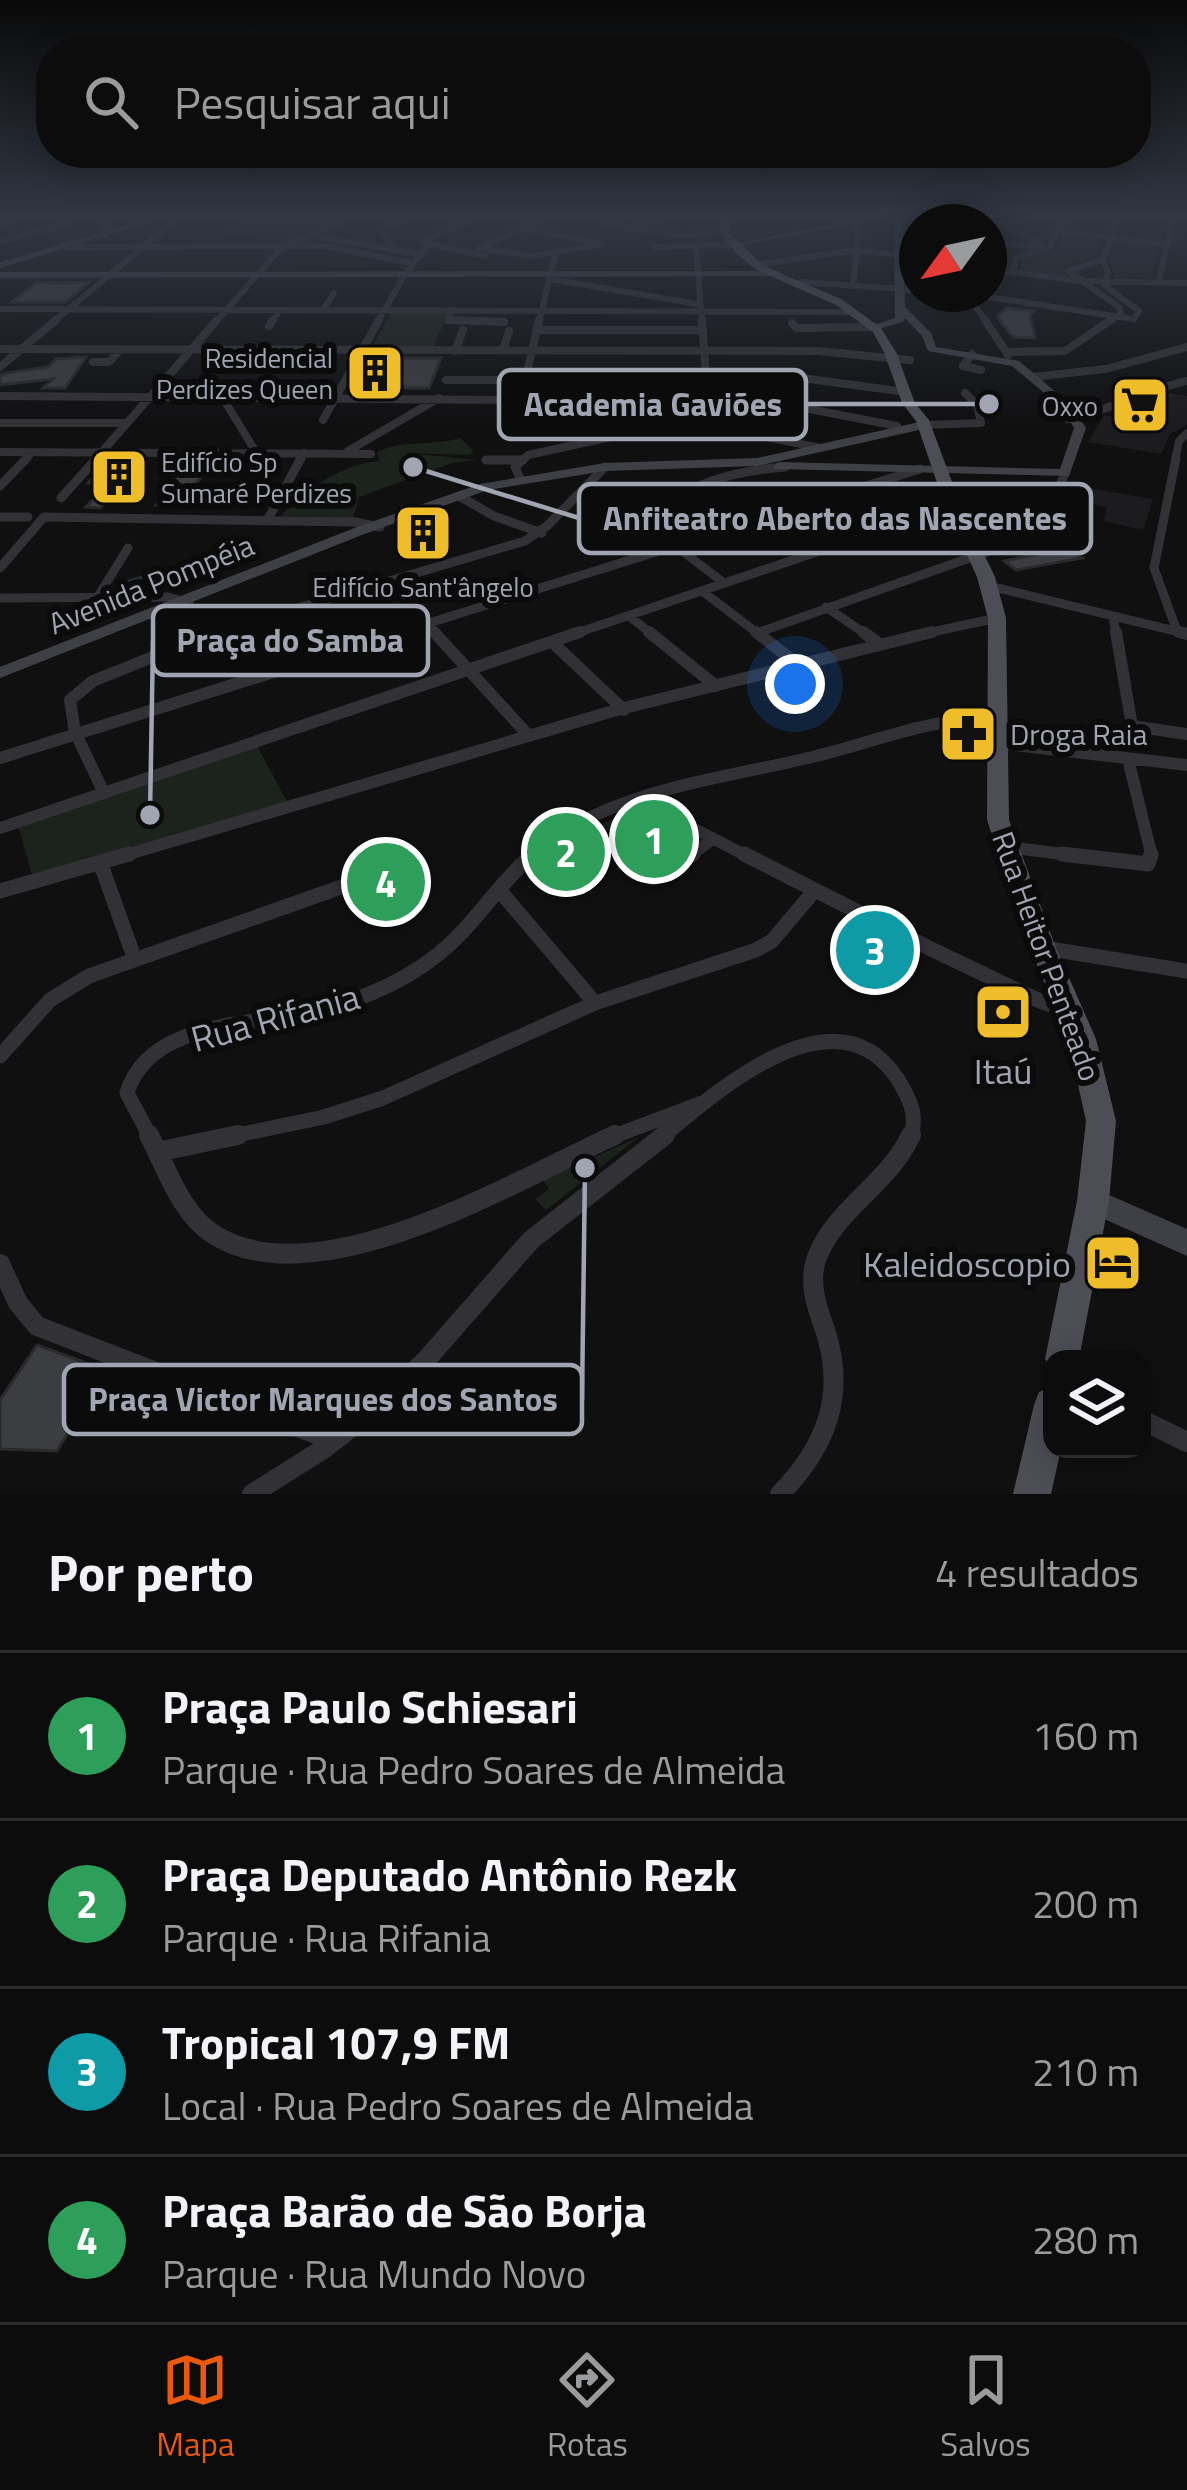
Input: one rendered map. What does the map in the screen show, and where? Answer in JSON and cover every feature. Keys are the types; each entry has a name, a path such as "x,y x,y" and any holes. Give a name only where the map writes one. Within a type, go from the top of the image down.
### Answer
{"main road":[{"name":"Rua Heitor Penteado","path":"800,284 882,327"},
{"path":"804,284 820,286"},
{"name":"Rua Heitor Penteado","path":"820,286 882,327 903,359 927,414 929,469 977,554 993,601 995,808 1043,948 1071,1011 1101,1121 1093,1201 1064,1350"},
{"name":"Rua Heitor Penteado","path":"903,359 906,392 913,414 924,427"},
{"path":"898,427 924,427"},
{"path":"993,601 1012,592"},
{"path":"1032,1494 1043,1446"}],"street":[{"path":"0,367 100,284"},
{"path":"61,498 249,284"},
{"path":"323,420 400,284"},
{"path":"549,284 514,429 628,400 706,388 898,427"},
{"path":"579,284 701,308"},
{"path":"699,284 706,388"},
{"path":"905,312 927,335 932,349 1009,357 1065,351 1111,321 1121,309 1084,284"},
{"path":"1007,301 1111,321 1134,319 1138,311 1105,284"},
{"path":"820,286 899,289"},
{"path":"323,310 334,293"},
{"path":"1,310 701,308 853,312"},
{"path":"269,326 280,310"},
{"path":"451,310 448,321 506,326 503,350"},
{"path":"882,327 898,321 901,312"},
{"path":"980,312 1009,357 1070,415 1077,435"},
{"path":"799,351 793,327 914,323"},
{"path":"455,351 463,330"},
{"path":"538,330 703,331"},
{"path":"1034,378 1106,369 1187,347"},
{"path":"0,349 799,351 903,359"},
{"path":"93,362 109,362 120,350"},
{"path":"972,355 963,366 981,370"},
{"path":"730,393 802,378 906,392"},
{"path":"446,380 526,380"},
{"path":"1070,415 1095,413 1143,390 1187,381"},
{"path":"924,427 981,423 984,419 977,405 964,393"},
{"path":"0,396 628,400"},
{"path":"222,397 256,452"},
{"path":"344,453 440,398"},
{"path":"757,632 1037,532 1065,474 1077,435 1095,413"},
{"path":"486,460 520,460 548,449 675,421 821,448"},
{"path":"0,423 127,424"},
{"path":"791,464 821,448 898,427"},
{"path":"1182,633 1155,576 1154,551 1179,441 1187,433"},
{"path":"0,452 371,454"},
{"path":"0,485 32,452"},
{"path":"267,521 304,453"},
{"path":"520,460 515,467 520,478"},
{"name":"Avenida Pompéia","path":"0,673 430,506 520,478 605,467 791,464 1065,474"},
{"path":"724,584 653,528 667,504 747,466"},
{"path":"104,793 68,712 71,696 113,668 162,649 503,549 542,533 579,488 605,467"},
{"path":"861,469 877,483"},
{"path":"0,758 929,469"},
{"path":"459,496 494,516 542,533"},
{"path":"0,828 952,506"},
{"path":"0,518 28,517"},
{"path":"0,568 44,517 334,522 371,529"},
{"path":"97,598 128,548"},
{"path":"702,591 796,663"},
{"path":"1012,592 1182,633"},
{"path":"143,597 176,605"},
{"path":"0,598 143,597 176,605"},
{"path":"0,891 529,736 877,643 993,601"},
{"path":"826,607 877,643"},
{"path":"629,616 716,686"},
{"path":"1113,616 1132,726 1187,734"},
{"path":"427,624 529,736"},
{"path":"552,642 624,710"},
{"name":"Rua Rifania","path":"702,1103 644,1122 391,1238 316,1252 260,1252 212,1234 188,1210 127,1093 131,1073 140,1064 202,1031 297,1017 409,976 445,952 541,846 576,823 640,801 932,726 977,716 997,718"},
{"path":"996,743 1187,765"},
{"path":"1006,847 1148,864 1152,857 1128,759"},
{"path":"640,801 1042,1002 1071,1011"},
{"path":"576,823 613,845 640,873 653,878 668,873 712,839"},
{"path":"100,862 134,957"},
{"path":"0,1056 50,1000 89,976 364,879"},
{"path":"157,1152 324,1117 383,1098 595,1003 756,950 772,941 815,890"},
{"path":"500,892 595,1003"},
{"path":"1043,948 1187,971"},
{"path":"252,1494 334,1441 432,1355 523,1247 702,1103 748,1072 794,1050 833,1040 875,1054 904,1086 916,1116 907,1147 817,1252 814,1291 835,1363 836,1402 826,1435 801,1474 780,1494"},
{"path":"1093,1201 1187,1244"},
{"path":"0,1264 18,1303 38,1326 334,1441"},
{"path":"1151,1424 1187,1442"}],"shaded area":[{"path":"391,313 448,313 433,348 376,347"},
{"path":"1161,392 1187,396 1187,425 1170,434 1161,454 1088,442 1104,415 1146,426 1155,420 1119,407"},
{"path":"460,438 473,450 471,455 406,453 477,460 452,463 359,497 353,518 281,516 324,480 380,461 377,452"},
{"path":"1071,485 1153,499 1143,530 1104,521 1107,507 1064,499"},
{"path":"256,744 288,803 33,878 18,826"},
{"path":"627,813 678,835 686,845 650,866 616,832 595,827"},
{"path":"639,1137 546,1210 535,1199 549,1189 543,1180"}],"building":[{"path":"35,284 87,284 66,302 12,302"},
{"path":"1007,308 1034,311 1030,316 1035,338 1013,337 997,317"},
{"path":"86,357 65,388 43,388 53,379 0,385 0,375 6,373 48,367 56,359"},
{"path":"372,358 441,358 429,388 406,388 387,374 378,391 353,391"},
{"path":"171,461 221,462 213,473 204,473 179,505 156,505 179,472 163,472"},
{"path":"97,473 145,473 136,484 121,484 100,508 86,507 108,483 88,483"},
{"path":"1069,548 1082,558 1016,570 1004,561"},
{"path":"37,1345 106,1370 57,1451 0,1449 0,1400"}],"waterway":[{"path":"116,585 243,547 249,539"}],"place":[{"name":"Residencial Perdizes Queen","path":"375,373"},
{"name":"Academia Gaviões","path":"989,404"},
{"name":"Oxxo","path":"1140,405"},
{"name":"Anfiteatro Aberto das Nascentes","path":"413,467"},
{"name":"Edifício Sp Sumaré Perdizes","path":"119,477"},
{"name":"Edifício Sant'ângelo","path":"423,533"},
{"name":"Droga Raia","path":"968,734"},
{"name":"Praça do Samba","path":"150,815"},
{"name":"Praça Paulo Schiesari","path":"654,839"},
{"name":"Praça Deputado Antônio Rezk","path":"566,852"},
{"name":"Praça Barão de São Borja","path":"386,882"},
{"name":"Tropical 107,9 FM","path":"875,950"},
{"name":"Itaú","path":"1003,1012"},
{"name":"Praça Victor Marques dos Santos","path":"585,1168"},
{"name":"Kaleidoscopio","path":"1113,1263"}]}
